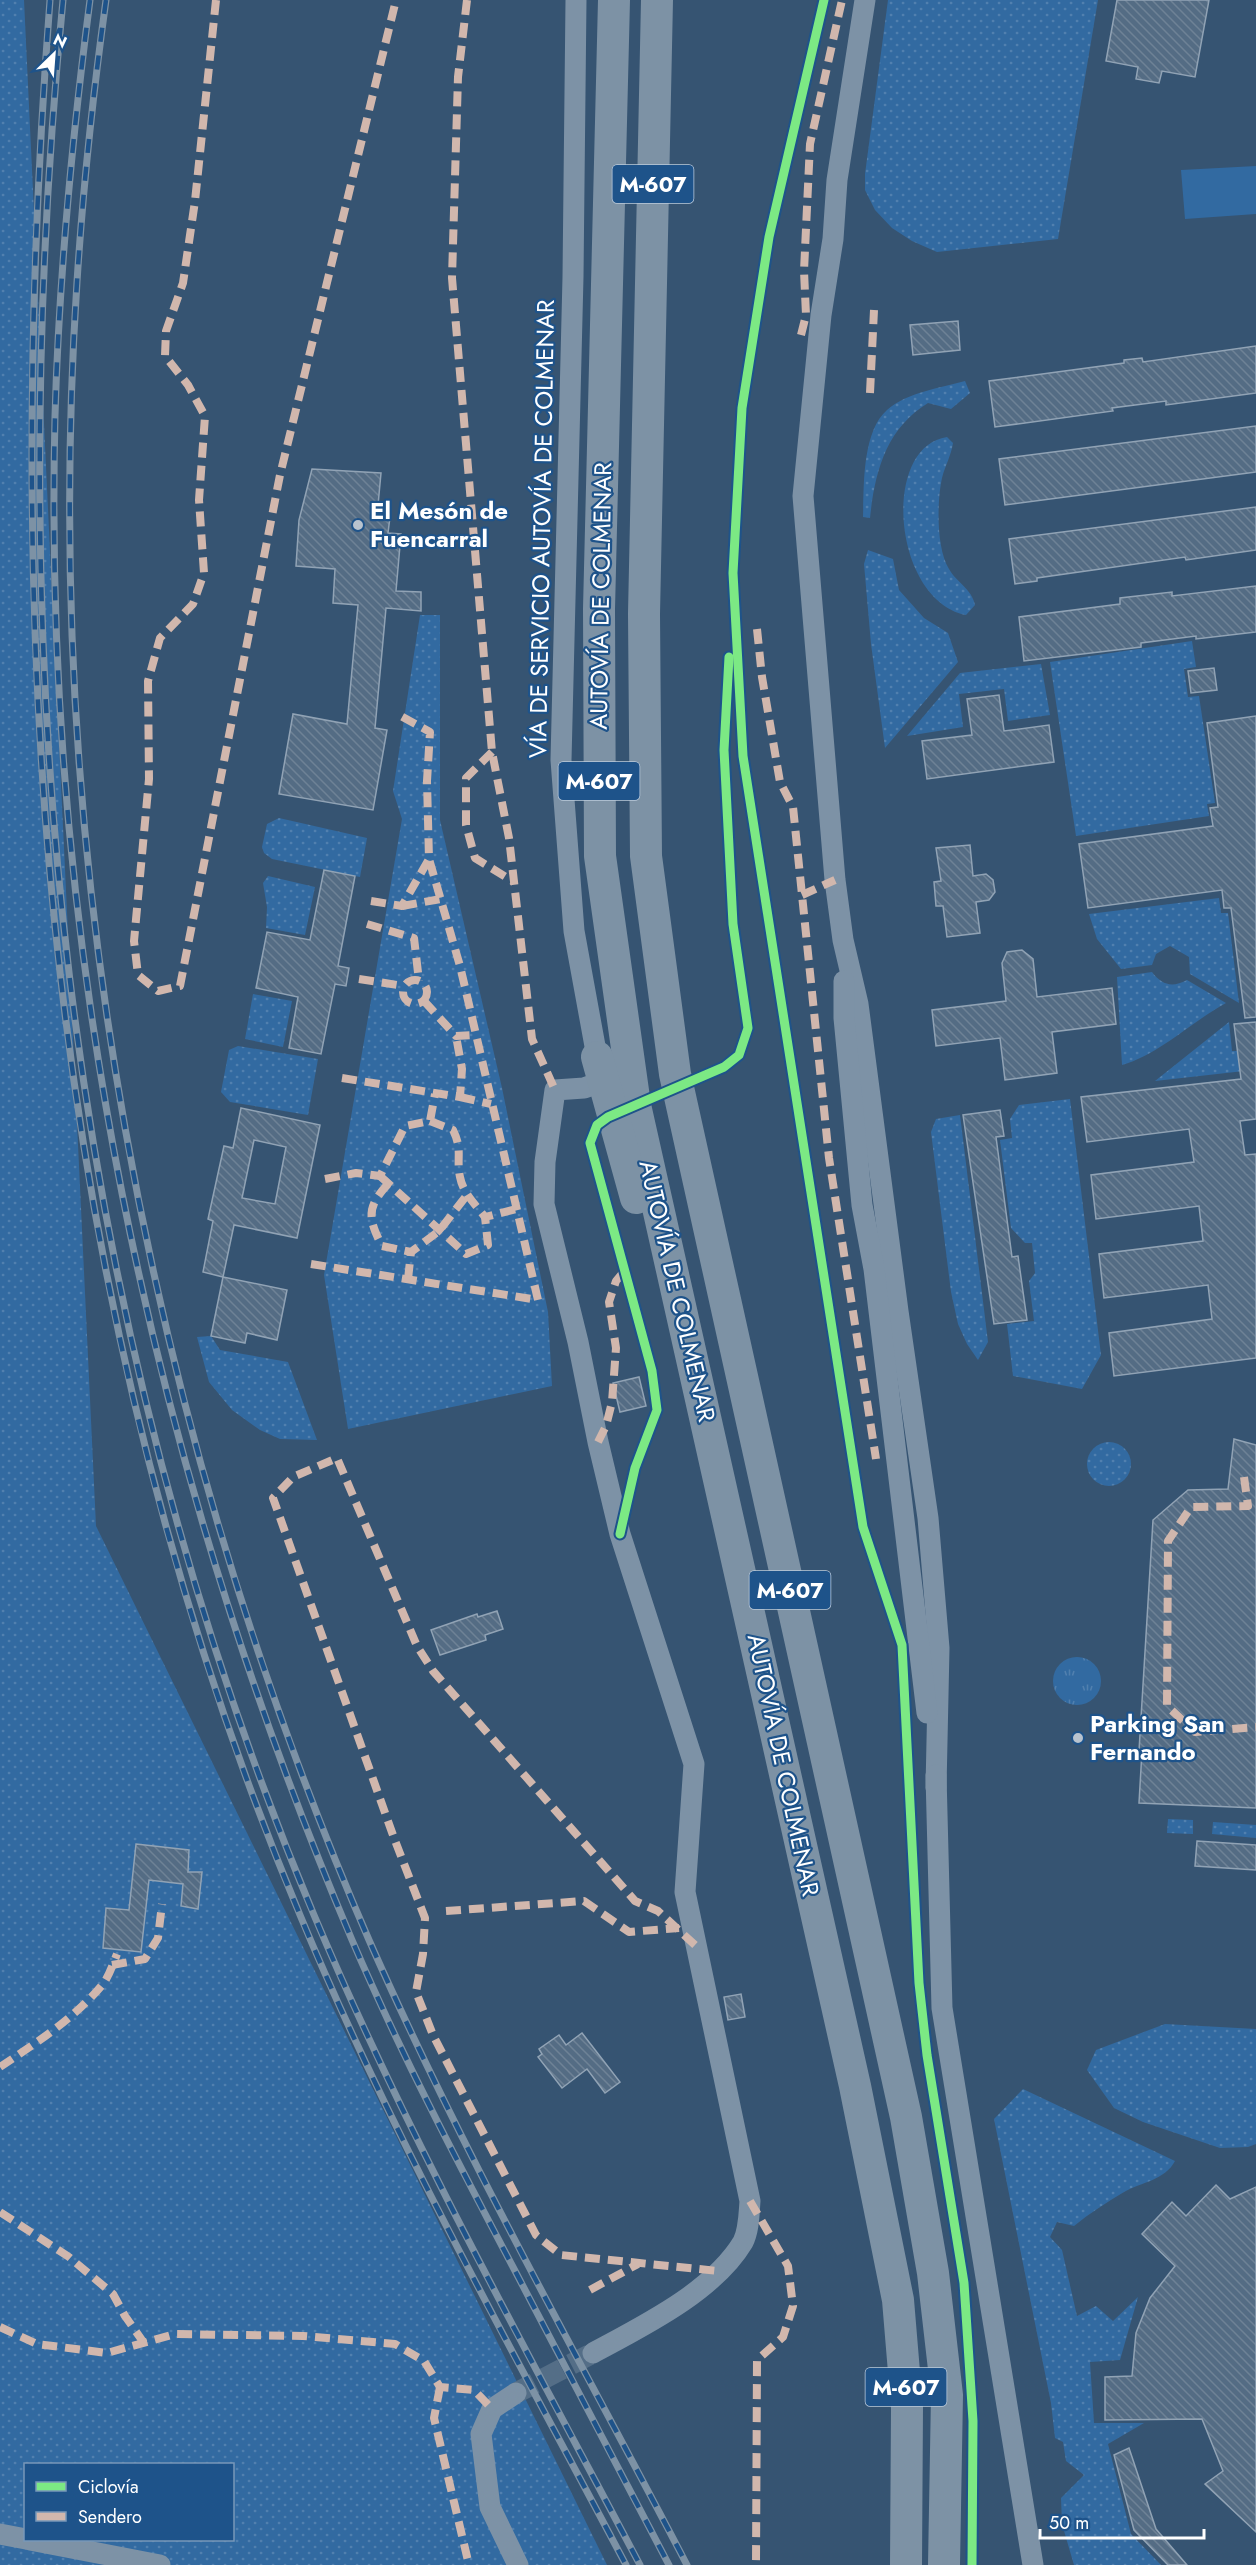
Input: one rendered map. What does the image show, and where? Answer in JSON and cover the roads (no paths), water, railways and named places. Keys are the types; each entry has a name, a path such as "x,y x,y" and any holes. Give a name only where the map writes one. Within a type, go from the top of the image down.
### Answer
{"highway":[{"name":"AUTOVÍA DE COLMENAR","path":"614,0 599,609 600,856 635,1105 736,1548 881,2210 898,2300 907,2408 906,2565"},
{"name":"AUTOVÍA DE COLMENAR","path":"657,0 644,614 646,856 675,1074 906,2117 933,2272 947,2395 944,2565"},
{"path":"655,58 676,0"},
{"path":"601,1069 655,1268 736,1548"},
{"path":"881,2210 891,2418 893,2534 890,2565"}],"street":[{"name":"VÍA DE SERVICIO AUTOVÍA DE COLMENAR","path":"576,0 573,277 561,760 574,931 601,1069"},
{"path":"865,0 837,180 833,238 822,315 803,496 835,880 843,940 858,1004 928,1518 939,1648 936,1788"},
{"path":"843,940 845,1029 862,1205 874,1269 936,1788"},
{"path":"593,2353 667,2313 718,2271 743,2241 750,2201 686,1892 694,1764 620,1534 598,1442 578,1342 544,1204 545,1162 555,1090 584,1088 601,1069"},
{"path":"874,1269 890,1313 910,1491"},
{"path":"917,1541 929,1659 936,1788 942,2008 1032,2565"},
{"path":"516,2393 492,2409 481,2434 490,2507 518,2565"},
{"path":"0,2534 24,2538"},
{"path":"38,2541 160,2565"}],"tunnel":[{"path":"516,2393 593,2353"}],"railway":[{"path":"50,0 36,246 32,490 40,733 60,974 95,1214 146,1450 214,1684 300,1915 374,2081 414,2163 626,2565"},
{"path":"63,0 45,244 40,488 47,732 69,974 106,1215 158,1452 227,1686 314,1915 350,1998 429,2162 640,2565"},
{"path":"90,0 72,156 60,312 55,416 56,612 67,807 89,1001 122,1194 165,1384 218,1573 280,1758 352,1940 389,2023 450,2146 669,2565"},
{"path":"106,0 89,141 77,282 70,493 76,705 94,917 125,1128 168,1337 224,1543 291,1744 369,1940 405,2020 482,2177 687,2565"}],"place":[{"name":"El Mesón de Fuencarral","path":"358,525"},
{"name":"Parking San Fernando","path":"1078,1738"}]}
